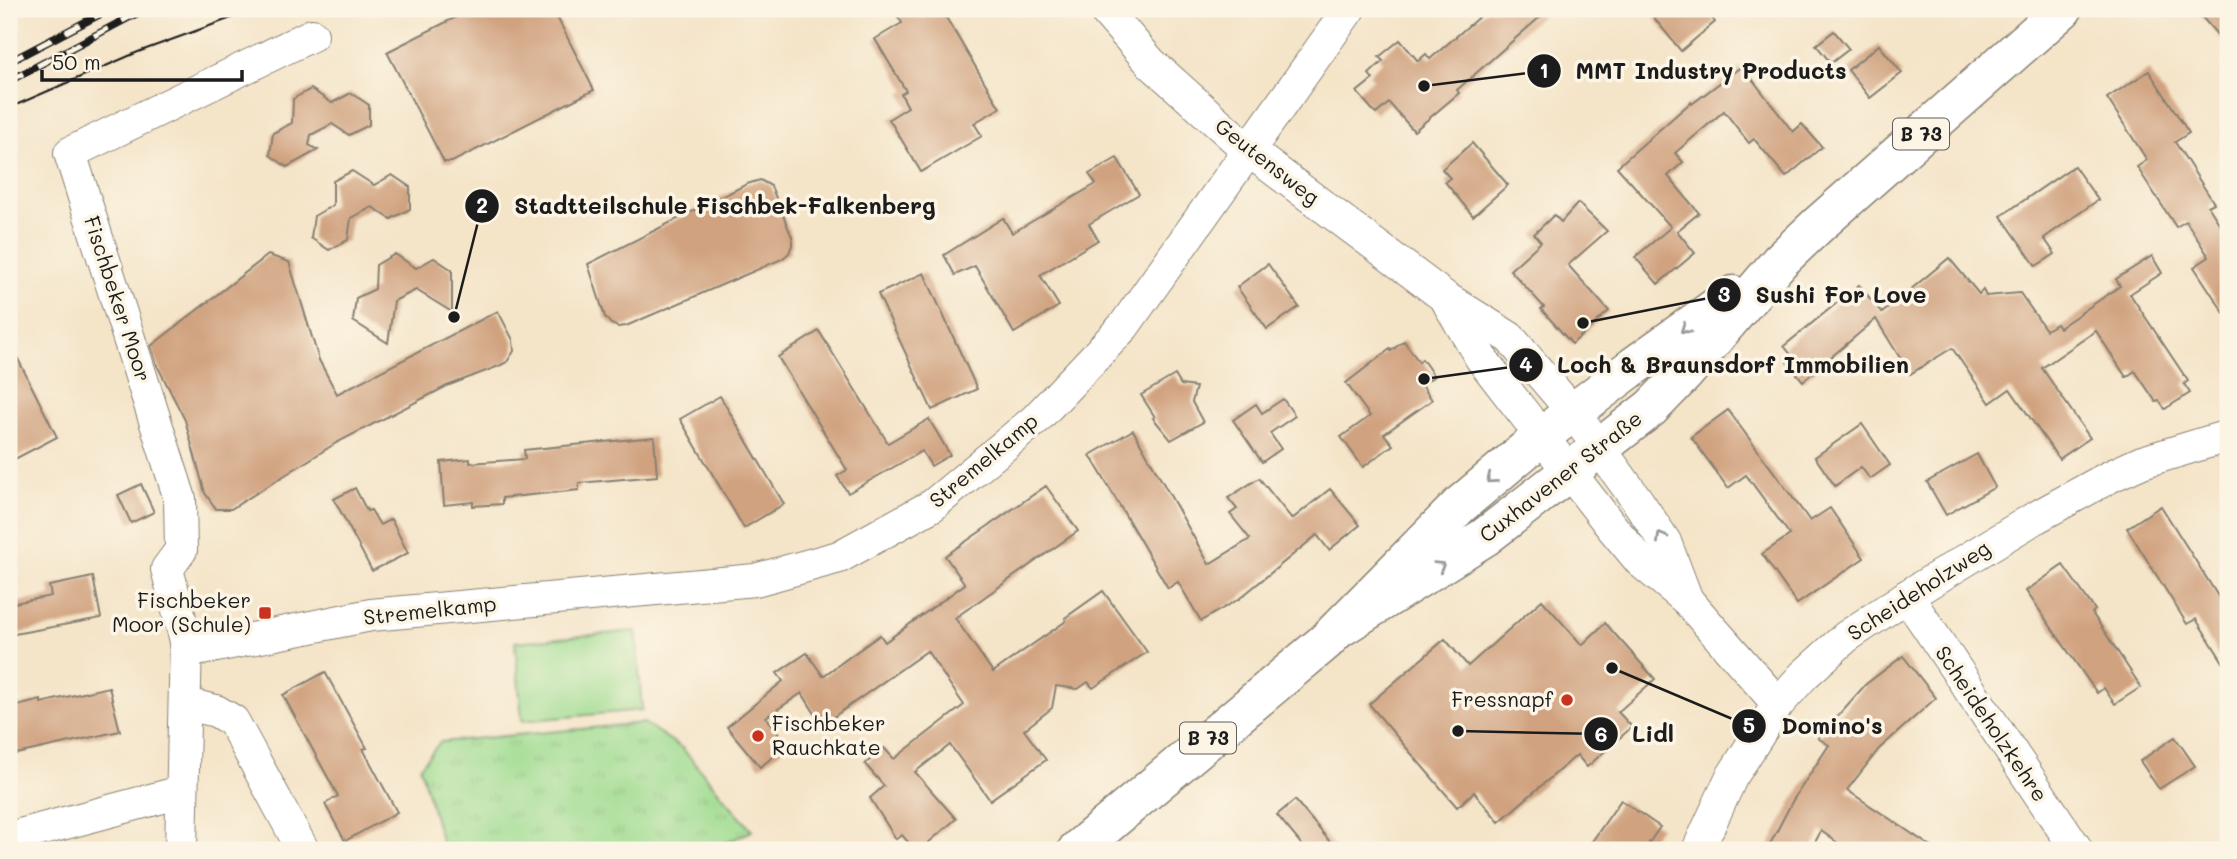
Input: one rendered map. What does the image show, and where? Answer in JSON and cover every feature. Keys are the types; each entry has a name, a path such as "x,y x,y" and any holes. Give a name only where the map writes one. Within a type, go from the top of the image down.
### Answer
{"main road":[{"name":"Cuxhavener Straße","path":"1340,628 1485,537 1602,449 1659,401 1780,261 1863,184 2063,9"},
{"name":"Cuxhavener Straße","path":"1077,850 1340,628 1460,505 1543,435 1780,261"}],"street":[{"name":"Geutensweg","path":"1104,9 1151,63 1248,150 1446,298 1510,338 1602,449 1665,542 1687,600"},
{"name":"Stremelkamp","path":"186,652 371,615 755,580 839,557 933,505 1036,419 1124,326 1349,9"},
{"name":"Fischbeker Moor","path":"181,850 186,641 167,569 181,550 180,499 70,153 312,34"},
{"name":"Geutensweg","path":"1446,298 1481,358 1641,562 1687,600"},
{"name":"Scheideholzweg","path":"1698,850 1731,778 1778,704 1804,675 1846,637 1907,596 2033,519 2111,476 2142,462 2228,436"},
{"name":"Scheideholzkehre","path":"1907,596 2077,850"},
{"path":"1687,600 1778,704"},
{"path":"186,704 216,711 233,721 303,850"},
{"path":"9,838 181,792"}],"green space":[{"path":"636,631 642,710 522,721 515,642"},
{"path":"644,723 682,748 752,831 711,850 444,850 420,767 440,742"}],"building":[{"path":"472,9 553,9 594,90 452,162 444,162 387,52"},
{"path":"893,9 941,9 1000,108 974,123 982,136 921,172 889,119 908,107 901,94 906,91 875,39 902,23"},
{"path":"1488,9 1549,9 1414,131 1389,103 1376,114 1357,92 1373,79 1369,74 1383,61 1379,57 1400,40 1418,61 1426,54 1430,59"},
{"path":"1665,9 1705,9 1715,22 1681,51 1654,18"},
{"path":"2195,9 2228,9 2228,47"},
{"path":"1834,31 1849,49 1831,63 1816,45"},
{"path":"1879,45 1902,73 1870,98 1848,70"},
{"path":"1742,66 1793,132 1802,124 1822,147 1786,177 1754,139 1749,143 1724,111 1675,153 1683,162 1668,176 1699,213 1677,231 1695,253 1658,284 1635,257 1671,227 1617,167 1691,102 1692,104"},
{"path":"2149,71 2189,133 2175,142 2214,203 2208,206 2228,237 2228,319 2194,267 2209,257 2186,221 2176,227 2137,167 2147,160 2107,98"},
{"path":"311,89 332,103 351,93 369,105 369,125 349,135 332,124 311,135 309,145 318,150 287,167 270,155 273,133 292,123 293,99"},
{"path":"1472,143 1508,185 1473,216 1445,182 1450,178 1442,169"},
{"path":"1117,158 1139,194 1089,224 1098,240 1040,275 1059,306 1014,333 975,266 955,275 944,255 1003,218 1012,233 1096,184 1089,174"},
{"path":"2074,166 2098,200 2044,238 2055,254 2036,266 2001,216"},
{"path":"352,171 374,185 392,175 410,187 410,209 391,219 372,207 351,218 348,240 329,250 311,238 314,216 333,205 333,181"},
{"path":"760,180 771,186 792,237 789,253 782,259 626,326 611,324 605,317 588,264 747,184"},
{"path":"1578,203 1607,231 1568,265 1609,311 1572,344 1541,309 1544,307 1510,270 1541,242 1534,234 1554,215 1561,222"},
{"path":"395,254 416,268 434,258 452,270 452,312 416,290 394,301 388,343 353,321 356,298 375,289 376,265"},
{"path":"268,255 289,262 319,360 337,394 498,311 513,340 514,351 507,362 447,386 336,443 231,509 216,509 205,493 185,420 157,365 151,346"},
{"path":"2152,256 2162,273 2130,294 2188,381 2184,384 2190,393 2165,409 2159,401 2156,402 2135,371 2126,377 2096,331 2042,368 2090,438 2059,459 2010,389 1990,403 1952,348 1910,374 1876,319 1803,381 1787,362 1793,357 1784,346 1859,285 1882,313 1949,258 1979,294 1983,290 1986,296 2020,293 2046,330 2056,324 2059,328 2120,286 2116,279"},
{"path":"1268,264 1299,307 1267,329 1237,287"},
{"path":"924,273 977,389 932,410 878,294"},
{"path":"819,331 888,443 929,419 950,455 931,466 922,451 848,493 837,476 847,470 778,357"},
{"path":"9,341 57,437 9,462"},
{"path":"1404,341 1419,362 1422,359 1434,376 1422,385 1432,400 1384,434 1393,445 1363,467 1341,437 1370,416 1346,383"},
{"path":"1175,375 1181,385 1196,387 1192,402 1203,422 1171,440 1153,418 1155,417 1141,395"},
{"path":"720,396 784,504 744,528 680,419"},
{"path":"1283,399 1295,416 1270,433 1281,449 1262,462 1233,420 1256,404 1262,413"},
{"path":"1728,410 1810,521 1830,508 1864,558 1797,604 1762,554 1790,535 1746,475 1728,488 1691,437"},
{"path":"1862,424 1890,465 1870,479 1861,467 1835,486 1815,457"},
{"path":"1133,430 1209,564 1250,539 1230,514 1237,509 1228,498 1259,478 1292,519 1330,489 1360,525 1329,550 1317,535 1239,599 1201,621 1178,582 1168,588 1090,455"},
{"path":"654,437 657,476 579,483 579,490 502,498 502,504 473,506 473,502 444,505 441,462 525,459 524,450"},
{"path":"1977,454 1995,487 1946,515 1927,482"},
{"path":"141,484 154,512 131,523 118,495"},
{"path":"1046,486 1078,531 955,618 993,672 1066,621 1065,618 1103,591 1147,652 1093,688 1088,682 1078,689 1056,686 1052,708 1024,730 1046,760 990,800 950,745 915,772 956,819 920,850 915,850 902,835 896,839 870,798 884,786 865,764 884,748 894,759 964,705 927,651 822,725 802,693 766,717 788,745 760,767 727,727 783,681 777,673 807,653 823,676 880,635 885,642 965,584 945,556"},
{"path":"355,488 367,511 371,510 380,525 391,519 408,553 372,571 334,499"},
{"path":"2161,506 2228,612 2228,670 2196,619 2187,624 2127,528"},
{"path":"2063,565 2095,610 2092,613 2141,687 2115,704 2104,688 2097,693 2026,591"},
{"path":"93,577 101,618 9,635 9,604 51,596 49,586"},
{"path":"1542,600 1582,645 1605,623 1655,679 1618,712 1632,727 1587,767 1577,755 1499,822 1474,792 1457,807 1369,704 1445,639 1468,666"},
{"path":"1903,656 1936,698 1879,749 1847,790 1936,850 1848,850 1821,831 1811,850 1767,850 1793,800 1829,745 1818,738 1866,684"},
{"path":"325,672 367,748 363,749 397,812 345,841 325,804 338,796 283,695"},
{"path":"109,687 120,731 16,754 9,727 9,708"},
{"path":"2175,737 2195,766 2159,789 2140,761"},
{"path":"1295,800 1337,850 1306,850 1277,815"},
{"path":"1621,800 1660,827 1644,850 1586,850"}],"tram line":[{"path":"9,108 138,52 256,9"}],"railway":[{"path":"9,62 110,9"},
{"path":"9,81 145,9"}],"place":[{"name":"MMT Industry Products","path":"1424,86"},
{"name":"Stadtteilschule Fischbek-Falkenberg","path":"454,317"},
{"name":"Sushi For Love","path":"1583,323"},
{"name":"Loch & Braunsdorf Immobilien","path":"1424,379"},
{"name":"Fischbeker Moor (Schule)","path":"265,613"},
{"name":"Domino's","path":"1612,668"},
{"name":"Fressnapf","path":"1567,700"},
{"name":"Lidl","path":"1458,731"},
{"name":"Fischbeker Rauchkate","path":"758,736"}]}
